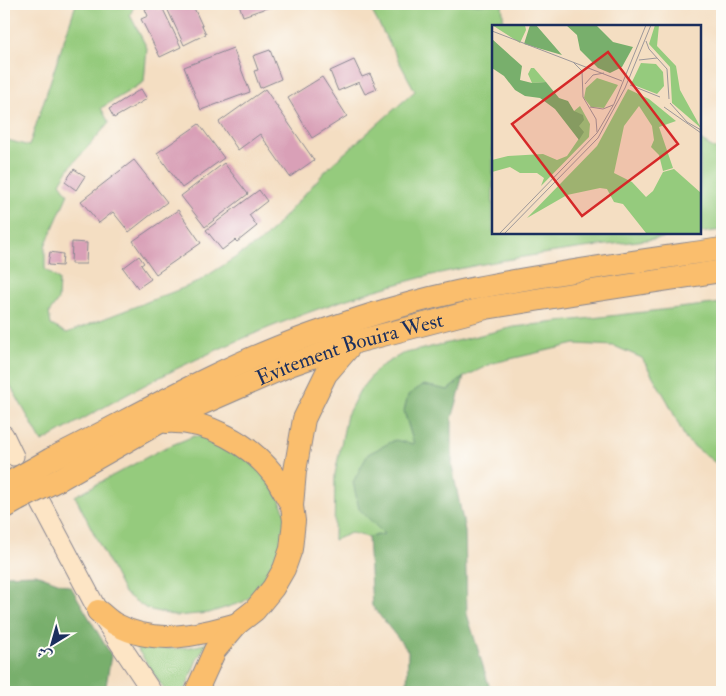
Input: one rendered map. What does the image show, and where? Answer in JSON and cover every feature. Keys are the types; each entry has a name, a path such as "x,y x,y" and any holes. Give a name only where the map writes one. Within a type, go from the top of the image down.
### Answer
{"highway":[{"name":"Evitement Bouira West","path":"8,495 220,372 294,342 362,318 414,302 475,288 722,249"},
{"name":"Evitement Bouira West","path":"55,469 290,365 352,343 486,308 722,272"},
{"path":"196,692 215,650 238,624 255,610 273,588 284,568 291,549 294,521 292,506 298,447 304,419 326,374 352,343"},
{"path":"160,422 190,423 208,427 235,442 259,459 275,476 292,506"},
{"path":"98,611 116,625 138,633 158,637 178,638 238,624"}],"main road":[{"path":"4,435 14,456"},
{"path":"41,503 98,611 152,692"}],"green space":[{"path":"76,4 135,4 130,15 147,48 144,82 101,108 109,123 69,168 60,183 68,194 45,246 45,269 59,280 58,300 49,313 51,325 67,333 196,283 264,239 330,166 415,91 368,4 502,4 504,25 492,25 492,234 691,234 520,257 440,273 348,299 270,327 195,360 137,389 42,442 4,374 4,139 29,146"},
{"path":"701,141 722,153 722,230 701,233"},
{"path":"722,303 722,468 686,440 668,402 642,358 614,346 575,344 493,363 464,377 448,390 423,385 404,411 414,444 359,509 384,534 368,537 351,533 334,540 335,474 347,415 360,390 378,368 402,354 514,327"},
{"path":"464,377 452,419 452,466 465,531 467,614 491,692 407,692 408,651 372,606 368,537 384,534 359,509 353,482 368,454 395,440 414,444 404,411 408,395 423,385 448,390"},
{"path":"194,436 223,440 267,469 290,525 266,585 243,602 209,613 176,616 147,609 124,593 75,496 162,449"},
{"path":"36,574 71,587 111,655 105,692 4,692 4,575"},
{"path":"132,641 161,648 189,647 208,643 198,657 184,692 166,692"}],"building":[{"path":"165,4 196,4 193,6 206,34 184,45"},
{"path":"239,4 278,4 243,16"},
{"path":"155,5 157,10 162,7 181,47 160,57 141,19 148,16 145,9"},
{"path":"233,48 250,92 201,110 184,67"},
{"path":"270,50 281,79 260,88 254,71 258,70 253,56"},
{"path":"354,60 362,77 370,74 377,89 365,94 359,82 338,91 330,71"},
{"path":"322,77 347,116 312,138 288,98"},
{"path":"141,89 147,99 114,118 109,109"},
{"path":"265,89 314,160 290,177 260,134 238,150 219,122"},
{"path":"199,124 224,158 182,188 157,153"},
{"path":"134,160 167,202 129,232 113,212 99,223 81,201"},
{"path":"224,163 248,194 205,227 181,196"},
{"path":"74,169 85,176 76,190 65,182"},
{"path":"259,190 267,201 249,215 257,226 237,242 235,240 222,250 206,230"},
{"path":"178,210 201,243 156,274 133,241"},
{"path":"72,242 87,243 86,264 71,264"},
{"path":"50,252 63,254 62,266 48,265"},
{"path":"139,256 144,263 141,265 151,279 138,288 123,268"}]}
